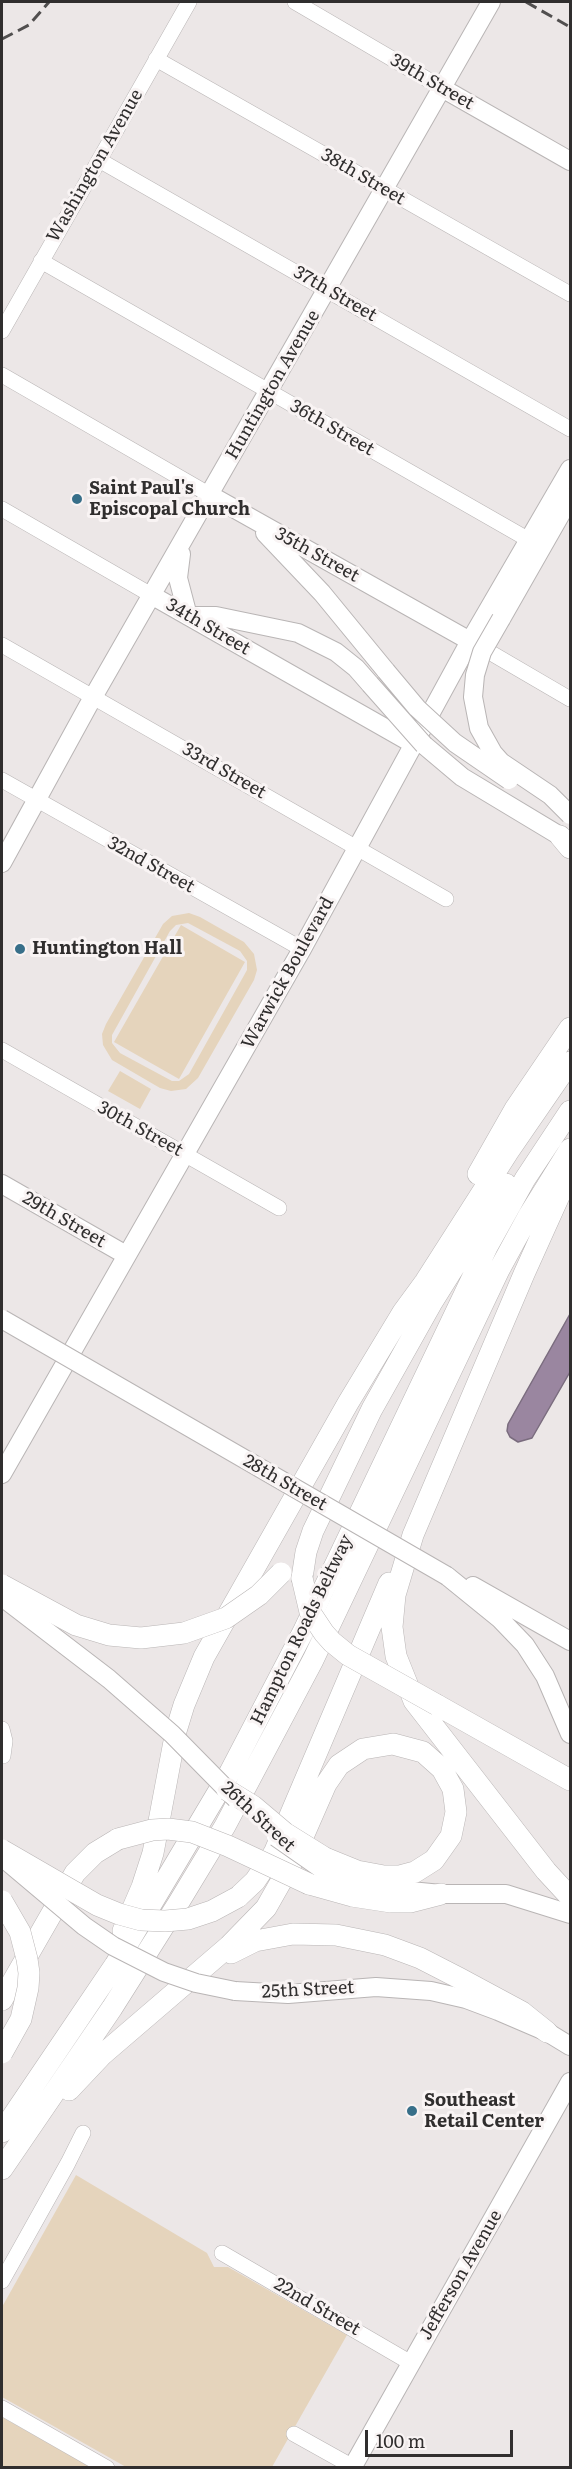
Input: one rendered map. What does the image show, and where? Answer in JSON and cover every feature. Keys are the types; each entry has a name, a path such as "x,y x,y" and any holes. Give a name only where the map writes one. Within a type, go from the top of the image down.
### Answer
{"highway":[{"path":"403,1312 421,1273 515,1109 570,1028"},
{"path":"71,2031 89,1991 120,1938 142,1887 158,1832 176,1731 184,1704 204,1657 348,1403 403,1312 425,1282 514,1142 570,1062"},
{"path":"570,1093 503,1189 431,1304 372,1409 310,1540 302,1578 310,1612 324,1633 348,1655 570,1780"},
{"name":"Hampton Roads Beltway","path":"2,2132 153,1905 230,1772 304,1630 487,1248 525,1179 570,1111"},
{"name":"Hampton Roads Beltway","path":"2,2169 136,1970 198,1872 238,1801 313,1660 499,1270 529,1215 570,1149"},
{"path":"2,1850 97,1905 141,1920 188,1919 212,1911 238,1896 255,1881 274,1853 390,1581 413,1535 514,1295 570,1172"},
{"path":"2,1585 76,1625 109,1635 141,1638 184,1633 226,1618 259,1595 281,1573 332,1490"},
{"path":"413,1535 395,1594 393,1616 396,1656 406,1685 427,1720 546,1871 570,1897"},
{"path":"2,2000 75,1873 95,1853 118,1839 152,1830 192,1832 228,1846 318,1870 357,1871 384,1876 400,1876 415,1872 435,1860 451,1836 456,1812 453,1789 442,1769 423,1752 393,1744 363,1749 339,1765 326,1784 291,1864 266,1908 247,1929 204,1968 90,2067 58,2103 27,2146 2,2174"},
{"path":"227,1790 253,1806 291,1837 318,1870 345,1895 391,1902 410,1902 441,1894"},
{"path":"2,1901 20,1932 28,1973 27,1996 21,2019 2,2053"},
{"path":"204,1968 245,1946 274,1936 312,1933 354,1937 398,1949 438,1966 522,2012 547,2032"}],"main road":[{"name":"Huntington Avenue","path":"2,863 94,697 491,2"},
{"name":"39th Street","path":"442,88 570,161"},
{"name":"Warwick Boulevard","path":"2,1474 302,950 471,641 570,469"},
{"name":"35th Street","path":"210,495 471,641"},
{"path":"570,498 482,652 475,675 473,697 479,728 501,762 520,777 550,795 570,815"},
{"path":"246,515 307,576 417,708 455,743 504,777 570,815"},
{"path":"184,539 178,578 188,616 216,616 298,633 336,652 356,668 424,745 462,777 567,842"},
{"name":"34th Street","path":"153,596 415,745"},
{"name":"29th Street","path":"2,1184 126,1255"},
{"name":"28th Street","path":"2,1319 447,1576 478,1588 570,1641"},
{"path":"447,1576 500,1619 525,1645 545,1676 570,1734"},
{"name":"26th Street","path":"2,1597 110,1678 172,1734 227,1790"},
{"name":"25th Street","path":"2,1858 84,1926 121,1951 147,1965 180,1978 235,1991 288,1995 376,1987 431,1991 481,2004 547,2032 570,2046"},
{"path":"441,1894 506,1894 570,1914"},
{"name":"Jefferson Avenue","path":"353,2467 570,2082"}],"street":[{"name":"Washington Avenue","path":"2,331 189,2"},
{"name":"39th Street","path":"295,2 442,88"},
{"name":"38th Street","path":"156,59 570,294"},
{"name":"37th Street","path":"99,160 570,429"},
{"name":"36th Street","path":"41,261 529,540"},
{"name":"35th Street","path":"2,375 210,495"},
{"name":"34th Street","path":"2,509 153,596"},
{"name":"35th Street","path":"471,641 570,699"},
{"name":"33rd Street","path":"2,645 446,899"},
{"name":"32nd Street","path":"2,780 302,950"},
{"name":"30th Street","path":"2,1050 279,1208"},
{"path":"2,1730 5,1741 3,1756"},
{"path":"2,2281 83,2133"},
{"name":"22nd Street","path":"222,2253 411,2363"},
{"path":"2,2408 107,2468"},
{"path":"294,2434 353,2467"}],"shaded area":[{"path":"189,913 244,942 254,954 257,970 254,980 198,1078 186,1089 171,1091 160,1088 112,1060 103,1045 102,1034 163,924 172,916","holes":["188,923 240,951 247,961 247,970 189,1074 179,1081 172,1081 120,1053 112,1043 112,1035 170,931 176,925"]},
{"path":"181,925 245,962 179,1079 114,1042"},
{"path":"120,1071 151,1089 140,1109 108,1091"},
{"path":"570,1314 570,1372 532,1438 518,1442 510,1437 507,1431 508,1424"},
{"path":"76,2175 207,2253 214,2267 228,2267 347,2335 272,2467 126,2467 2,2397 2,2307"},
{"path":"2,2417 90,2467 2,2467"}],"railway":[{"path":"2,39 29,25 49,2"},
{"path":"526,2 570,27"}],"place":[{"name":"Saint Paul's Episcopal Church","path":"77,499"},
{"name":"Huntington Hall","path":"20,949"},
{"name":"Southeast Retail Center","path":"412,2111"}]}
